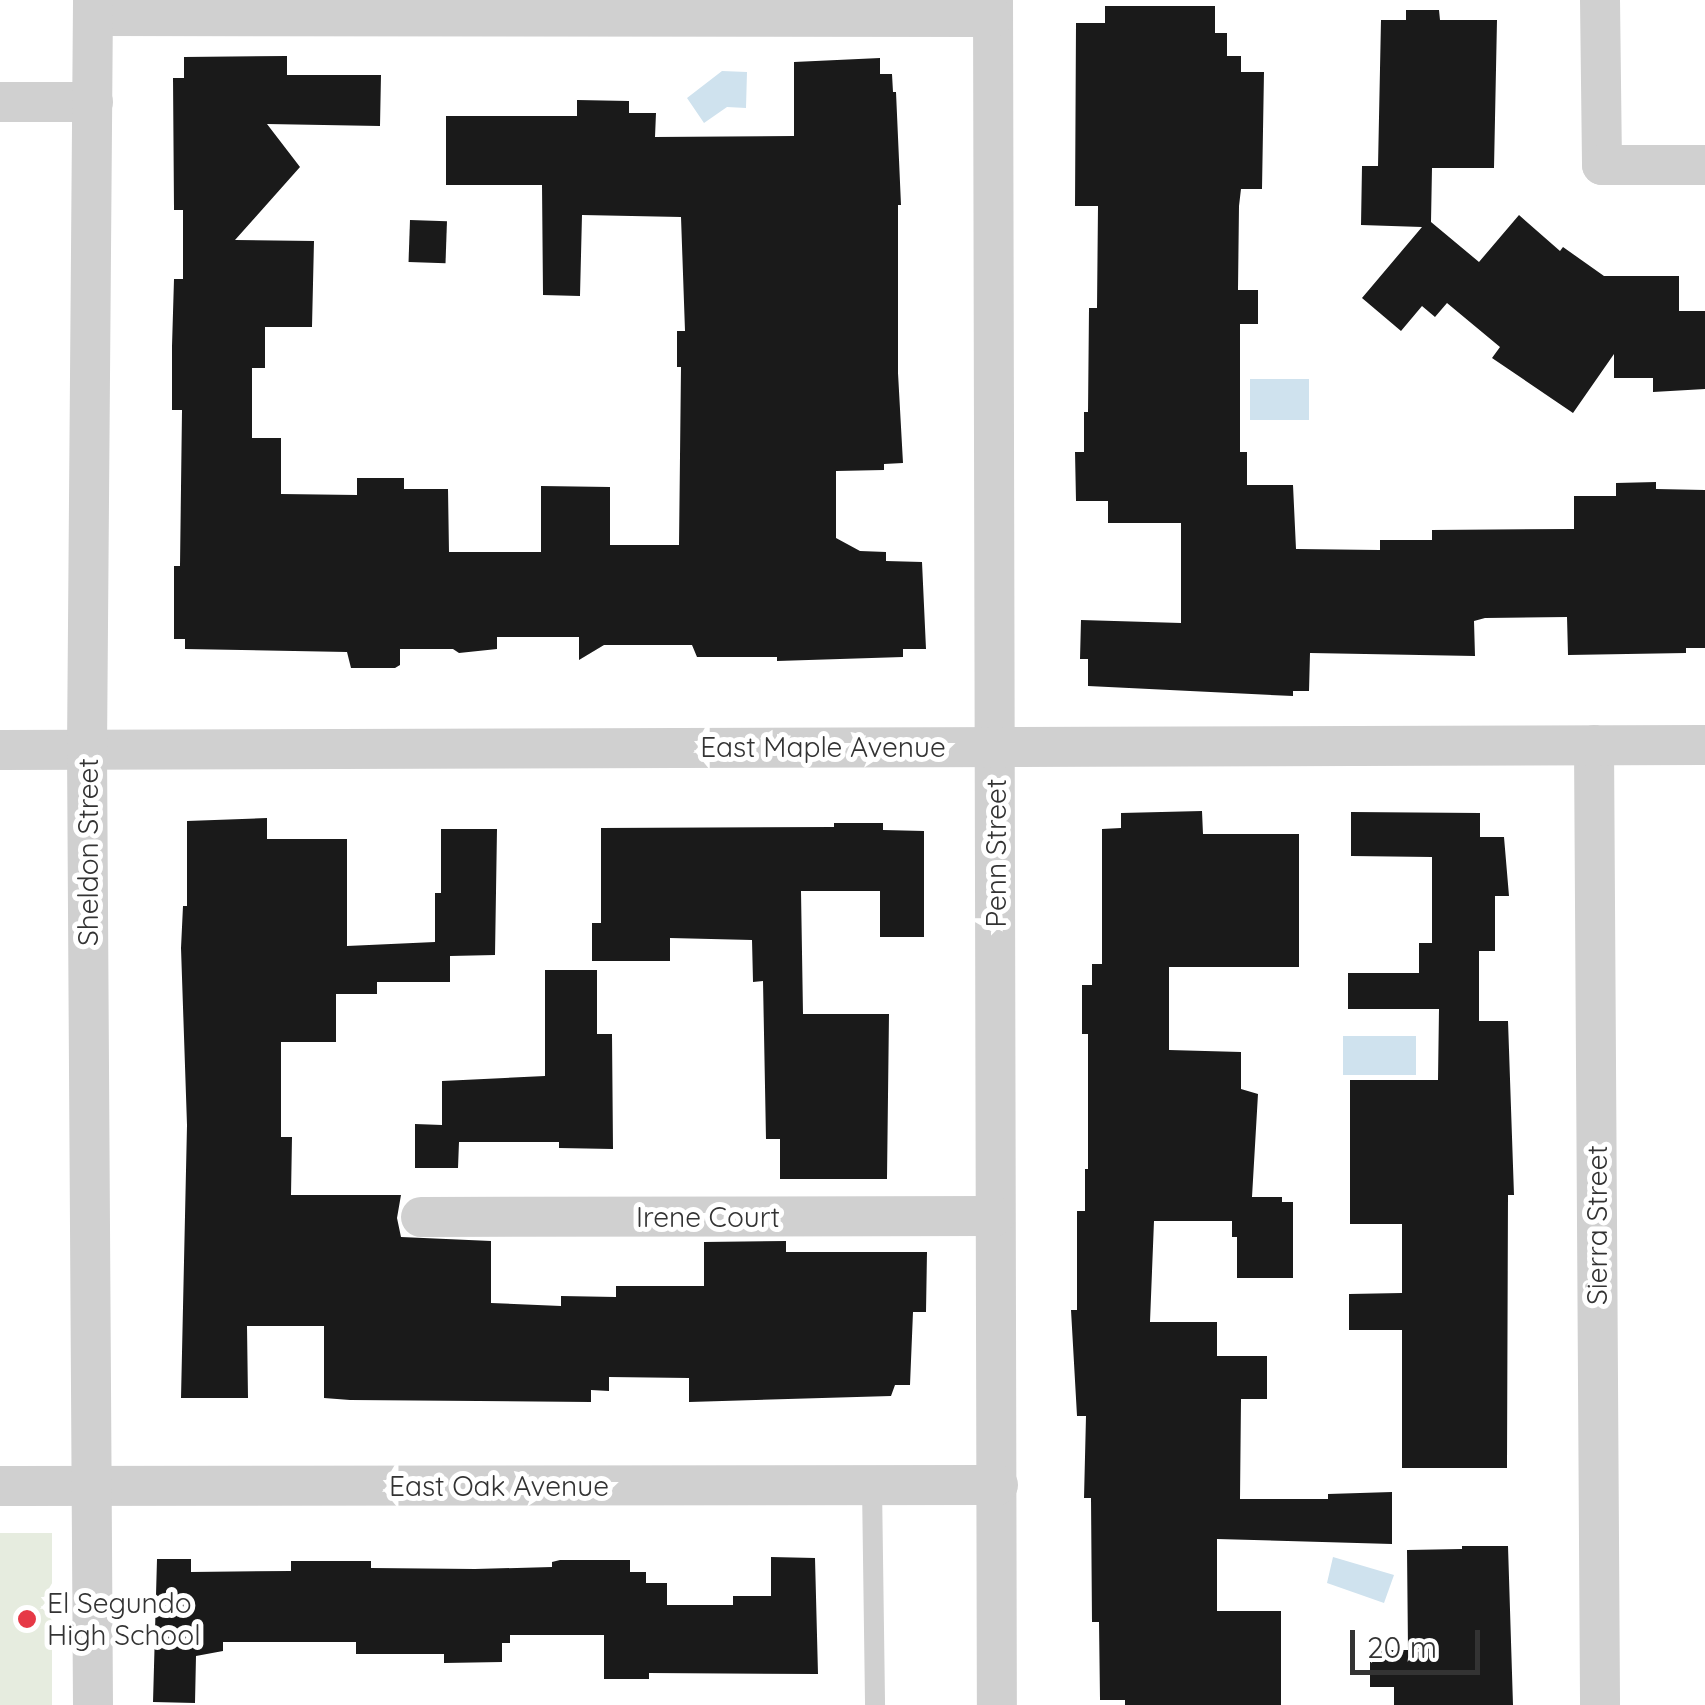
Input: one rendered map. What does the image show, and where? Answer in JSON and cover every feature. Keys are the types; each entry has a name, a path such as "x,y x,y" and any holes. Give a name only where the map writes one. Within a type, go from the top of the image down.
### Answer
{"street":[{"path":"1600,0 1602,165 1705,165"},
{"path":"93,8 993,9"},
{"name":"Sheldon Street","path":"93,8 87,750 93,1705"},
{"name":"Penn Street","path":"993,9 997,1705"},
{"path":"0,102 93,102"},
{"name":"Sierra Street","path":"1594,745 1600,1705"},
{"name":"East Maple Avenue","path":"0,750 1705,745"},
{"name":"Irene Court","path":"421,1217 995,1216"},
{"name":"East Oak Avenue","path":"0,1486 998,1485"}],"lane":[{"path":"872,1486 875,1705"}],"shaded area":[{"name":"El Segundo High School","path":"0,1533 52,1533 52,1705 0,1705"}],"water":[{"path":"722,71 747,72 746,108 727,107 704,123 687,98"},
{"path":"1250,379 1309,379 1309,420 1250,420"},
{"path":"1343,1036 1416,1036 1416,1075 1343,1075"},
{"path":"1333,1557 1394,1575 1384,1603 1327,1583"}],"building":[{"path":"1105,6 1215,6 1215,33 1227,33 1227,56 1241,56 1241,72 1264,72 1262,189 1241,189 1239,206 1238,290 1258,290 1258,324 1240,324 1240,452 1247,452 1247,485 1293,485 1296,549 1380,550 1380,540 1432,540 1432,530 1574,529 1574,496 1616,496 1616,483 1656,482 1656,489 1705,490 1705,648 1686,648 1686,653 1568,655 1567,617 1485,618 1474,621 1475,656 1310,653 1309,691 1293,691 1293,696 1088,686 1088,659 1080,659 1081,620 1181,623 1181,523 1108,523 1108,501 1076,501 1075,452 1084,452 1084,412 1088,412 1089,308 1097,308 1098,206 1075,206 1076,23 1105,23"},
{"path":"1406,10 1439,10 1440,20 1497,20 1494,168 1432,168 1431,222 1479,262 1519,215 1560,251 1563,247 1604,276 1679,276 1679,311 1705,311 1705,389 1653,392 1653,378 1614,378 1614,354 1573,413 1492,358 1500,347 1447,303 1435,317 1422,306 1401,331 1362,298 1422,227 1361,225 1362,166 1378,166 1381,20 1406,20"},
{"path":"287,56 287,75 381,75 380,126 267,124 300,167 235,240 314,241 312,327 265,327 265,368 252,368 252,438 281,438 281,494 357,495 357,478 404,478 404,489 448,489 449,552 541,552 541,486 610,487 610,545 679,545 681,367 677,367 677,331 685,331 681,217 582,215 580,296 543,295 542,185 446,185 446,116 577,116 577,100 629,101 629,113 656,113 655,137 794,136 794,62 880,58 880,74 892,74 896,92 901,205 898,373 903,463 884,464 884,470 836,471 836,538 860,551 886,552 886,561 922,562 926,649 903,649 903,657 777,661 777,657 697,657 692,645 604,645 579,660 579,637 497,637 497,649 459,653 453,649 400,649 400,665 395,668 351,668 347,652 185,649 185,639 174,639 174,566 180,566 182,410 172,410 172,346 174,279 183,279 183,210 174,210 173,78 184,78 184,57"},
{"path":"410,220 447,221 446,263 409,262"},
{"path":"1202,811 1203,834 1299,834 1299,967 1169,967 1169,1050 1241,1052 1241,1089 1258,1094 1252,1197 1282,1197 1282,1202 1293,1202 1293,1278 1237,1278 1237,1237 1232,1237 1232,1221 1154,1221 1150,1322 1217,1322 1217,1356 1267,1356 1267,1399 1241,1399 1240,1499 1328,1499 1328,1494 1392,1492 1392,1544 1217,1539 1217,1611 1281,1611 1281,1705 1125,1705 1125,1700 1100,1700 1099,1622 1092,1622 1091,1498 1084,1498 1086,1416 1077,1416 1071,1310 1077,1310 1077,1211 1085,1211 1088,1169 1088,1034 1082,1034 1082,985 1092,985 1092,964 1102,964 1102,829 1121,828 1121,813"},
{"path":"1351,812 1480,813 1480,837 1504,837 1509,896 1495,896 1495,951 1479,951 1479,1021 1508,1021 1514,1195 1508,1195 1507,1468 1402,1468 1402,1330 1349,1330 1349,1294 1402,1293 1402,1224 1350,1224 1350,1080 1438,1080 1439,1009 1348,1009 1348,973 1419,973 1419,943 1432,943 1432,857 1351,856"},
{"path":"267,818 267,839 347,839 347,946 435,942 435,893 441,893 441,829 497,829 495,955 450,956 450,982 377,982 377,994 336,994 336,1042 281,1042 281,1137 292,1137 291,1195 401,1195 397,1218 401,1237 491,1241 491,1303 561,1306 561,1296 616,1297 616,1286 704,1286 704,1242 786,1241 786,1252 927,1252 926,1312 913,1312 910,1385 895,1385 891,1396 689,1402 689,1378 609,1377 609,1391 591,1390 591,1402 324,1398 324,1326 247,1326 248,1398 181,1398 187,1125 181,948 183,906 187,906 187,821"},
{"path":"834,823 883,823 883,830 924,831 924,937 880,937 880,891 801,891 803,1014 889,1014 887,1179 780,1179 780,1139 766,1139 763,981 753,982 752,940 670,938 670,961 592,961 592,923 601,923 601,828 834,827"},
{"path":"545,970 597,970 597,1034 612,1034 613,1149 559,1148 559,1142 459,1142 458,1168 415,1168 415,1124 442,1125 442,1081 545,1076"},
{"path":"1508,1546 1513,1705 1394,1705 1394,1687 1370,1687 1370,1650 1408,1650 1407,1550"},
{"path":"771,1557 815,1558 818,1674 649,1673 649,1679 604,1679 604,1635 510,1635 510,1643 502,1643 502,1662 444,1663 444,1654 356,1654 356,1642 223,1642 223,1651 196,1656 195,1703 153,1702 157,1559 191,1559 191,1572 291,1571 291,1561 371,1561 371,1568 475,1569 552,1567 552,1562 560,1560 630,1560 630,1572 646,1572 646,1583 667,1583 667,1605 733,1605 733,1596 771,1596"}],"place":[{"name":"El Segundo High School","path":"27,1619"}]}
